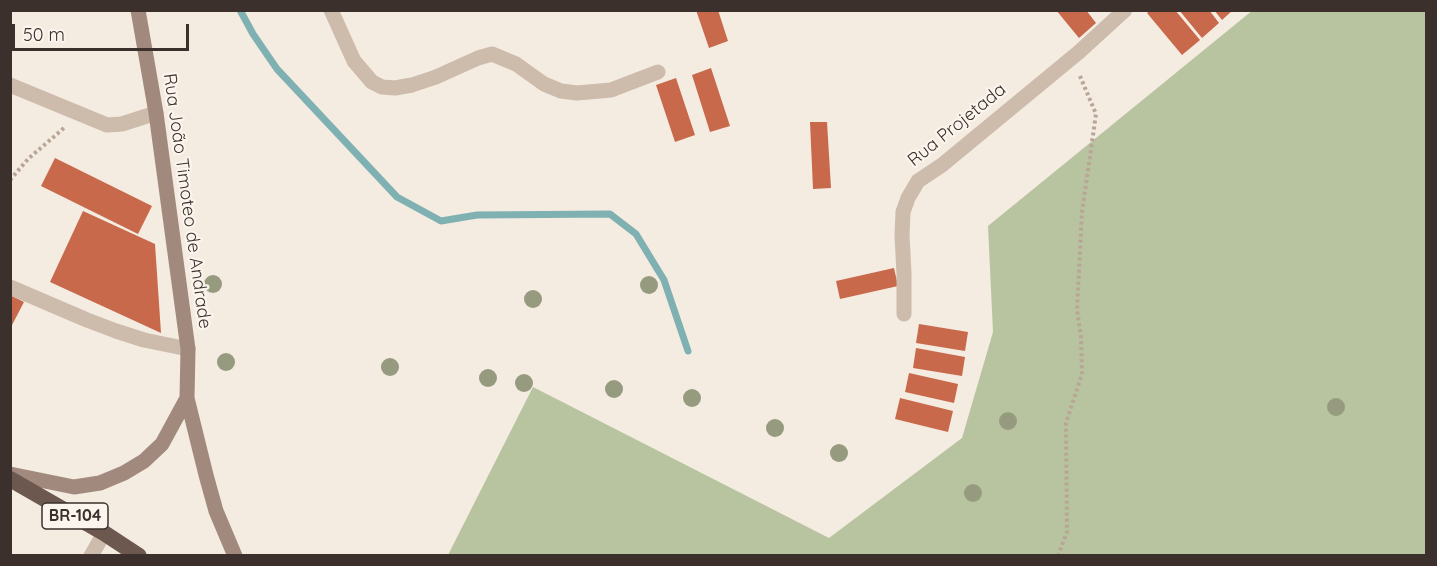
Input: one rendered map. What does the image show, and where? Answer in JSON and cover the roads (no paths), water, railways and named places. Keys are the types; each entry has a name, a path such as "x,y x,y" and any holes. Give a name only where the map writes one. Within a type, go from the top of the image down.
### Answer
{"highway":[{"name":"BR-104","path":"10,477 139,555"}],"main road":[{"name":"Rua João Timoteo de Andrade","path":"138,10 156,113 188,349 187,398"},
{"path":"10,477 74,487 100,483 124,473 144,461 162,444 187,398"},
{"path":"187,398 216,511 235,555"}],"street":[{"path":"331,10 354,61 372,82 382,87 395,88 412,85 492,54 516,64 544,84 561,91 576,93 611,90 658,72"},
{"name":"Rua Projetada","path":"904,314 903,213 908,198 918,181 942,165 1125,10"},
{"path":"10,85 107,125 115,125 156,113"},
{"path":"10,286 116,331 144,340 188,349"},
{"path":"91,555 104,533"}],"waterway":[{"path":"240,10 277,69 397,197 441,221 477,215 610,214 636,234 664,280 688,351"}]}
